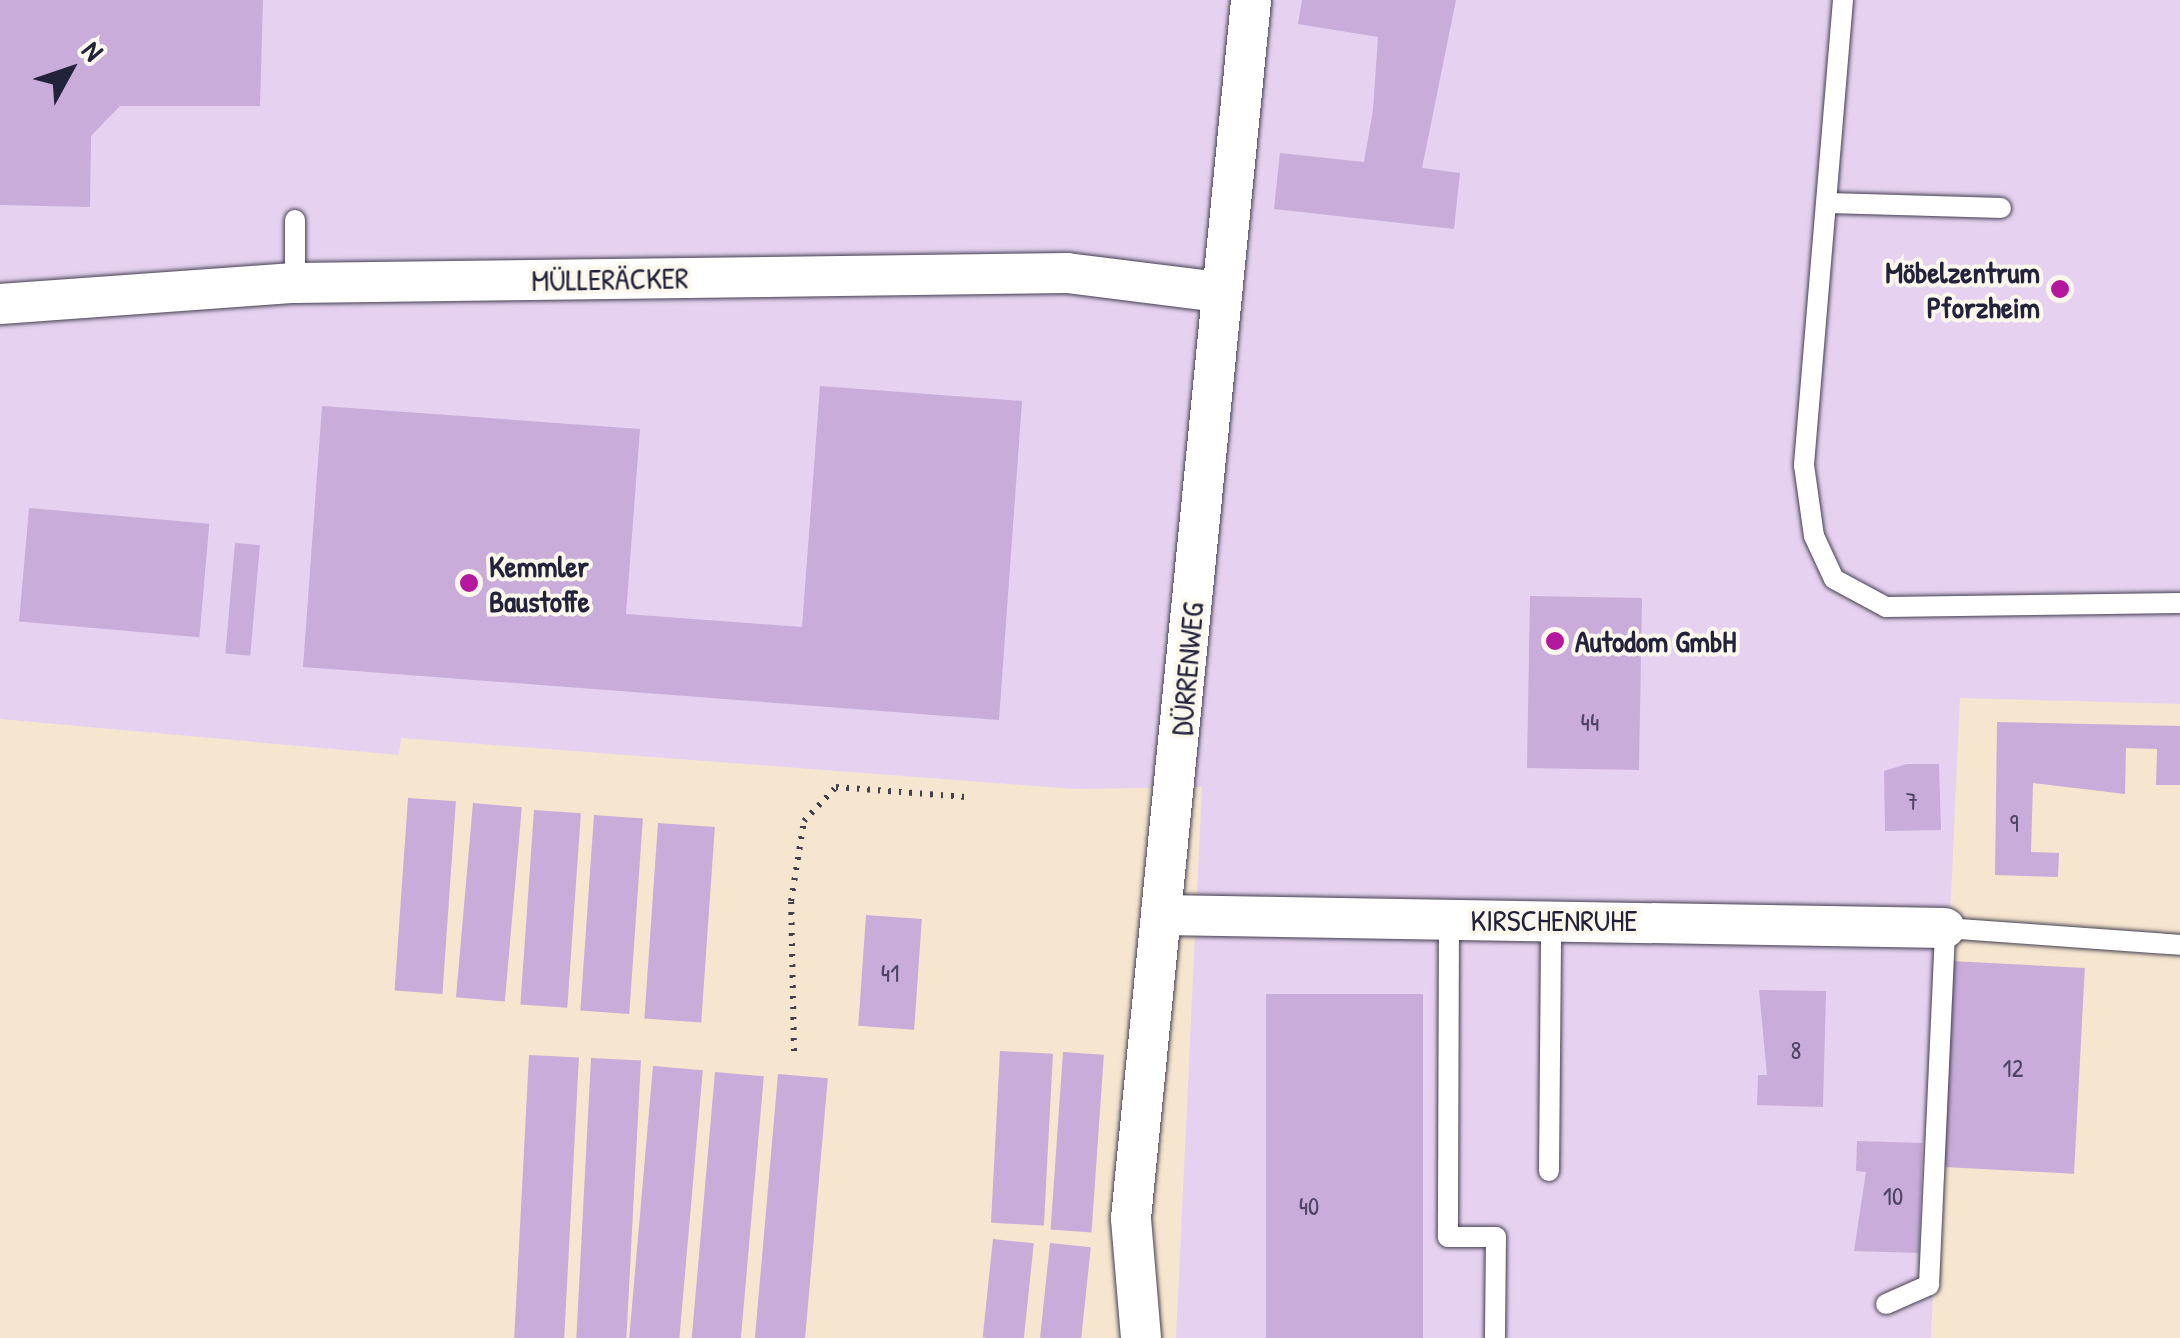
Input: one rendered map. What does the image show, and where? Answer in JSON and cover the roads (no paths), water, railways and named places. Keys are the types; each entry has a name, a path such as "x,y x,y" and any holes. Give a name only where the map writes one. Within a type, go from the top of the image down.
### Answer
{"street":[{"name":"DÜRRENWEG","path":"1141,1338 1131,1218 1251,0"},
{"name":"MÜLLERÄCKER","path":"0,304 295,283 1068,273 1220,292"},
{"name":"KIRSCHENRUHE","path":"1162,915 1551,918 1945,928"}],"lane":[{"path":"1843,0 1830,203 1804,465 1814,536 1834,578 1886,608 2180,603"},
{"path":"1830,203 2001,208"},
{"path":"295,220 295,283"},
{"path":"1549,1172 1551,918"},
{"path":"1450,919 1448,1237 1496,1237 1495,1338"},
{"path":"1886,1304 1929,1284 1945,928 2180,945"}],"place":[{"name":"Möbelzentrum Pforzheim","path":"2060,289"},
{"name":"Kemmler Baustoffe","path":"469,583"},
{"name":"Autodom GmbH","path":"1555,641"}]}
